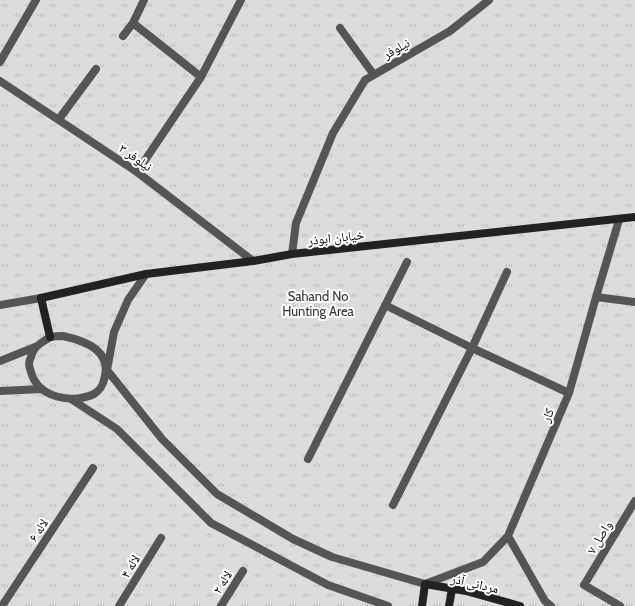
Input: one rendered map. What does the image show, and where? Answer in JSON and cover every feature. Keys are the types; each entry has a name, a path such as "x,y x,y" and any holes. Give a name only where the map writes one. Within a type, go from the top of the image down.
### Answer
{"main road":[{"name":"خیابان ابوذر","path":"41,298 146,274 253,261 292,254 619,220 635,217"},
{"path":"41,298 50,337"},
{"path":"422,606 425,584"},
{"name":"مردانی آذر","path":"425,584 466,591 520,606"},
{"path":"449,606 452,589"}],"street":[{"path":"0,62 36,0"},
{"path":"124,36 133,23 144,0"},
{"path":"137,172 201,77 241,0"},
{"name":"نیلوفر","path":"292,254 296,223 333,133 365,80 450,32 489,0"},
{"path":"133,23 201,77"},
{"path":"340,28 374,74"},
{"path":"59,119 96,70"},
{"name":"نیلوفر ۳","path":"0,81 137,172 253,261"},
{"name":"کار","path":"508,536 569,393 619,220"},
{"path":"308,459 406,262"},
{"path":"393,505 472,348 507,272"},
{"path":"0,391 42,390 56,396 71,399 84,398 98,392 104,382 114,332 128,300 146,274"},
{"path":"0,305 41,298"},
{"path":"596,298 635,302"},
{"path":"385,305 472,348 569,393"},
{"path":"0,361 35,347 50,337 63,336 77,339 92,346 103,358 107,370 162,439 217,494 293,539 332,557 425,584 483,562 508,536 545,601 552,606"},
{"path":"35,347 29,362 33,379 42,390"},
{"path":"71,399 117,429 211,523 328,585 388,606"},
{"name":"لاله ۶","path":"2,606 93,468"},
{"name":"واصل ۷","path":"620,606 584,585 635,500"},
{"name":"لاله ۴","path":"119,606 161,538"},
{"name":"لاله ۲","path":"221,606 243,571"}],"green space":[{"name":"Sahand No Hunting Area","path":"0,0 635,0 635,606 0,606"}]}
